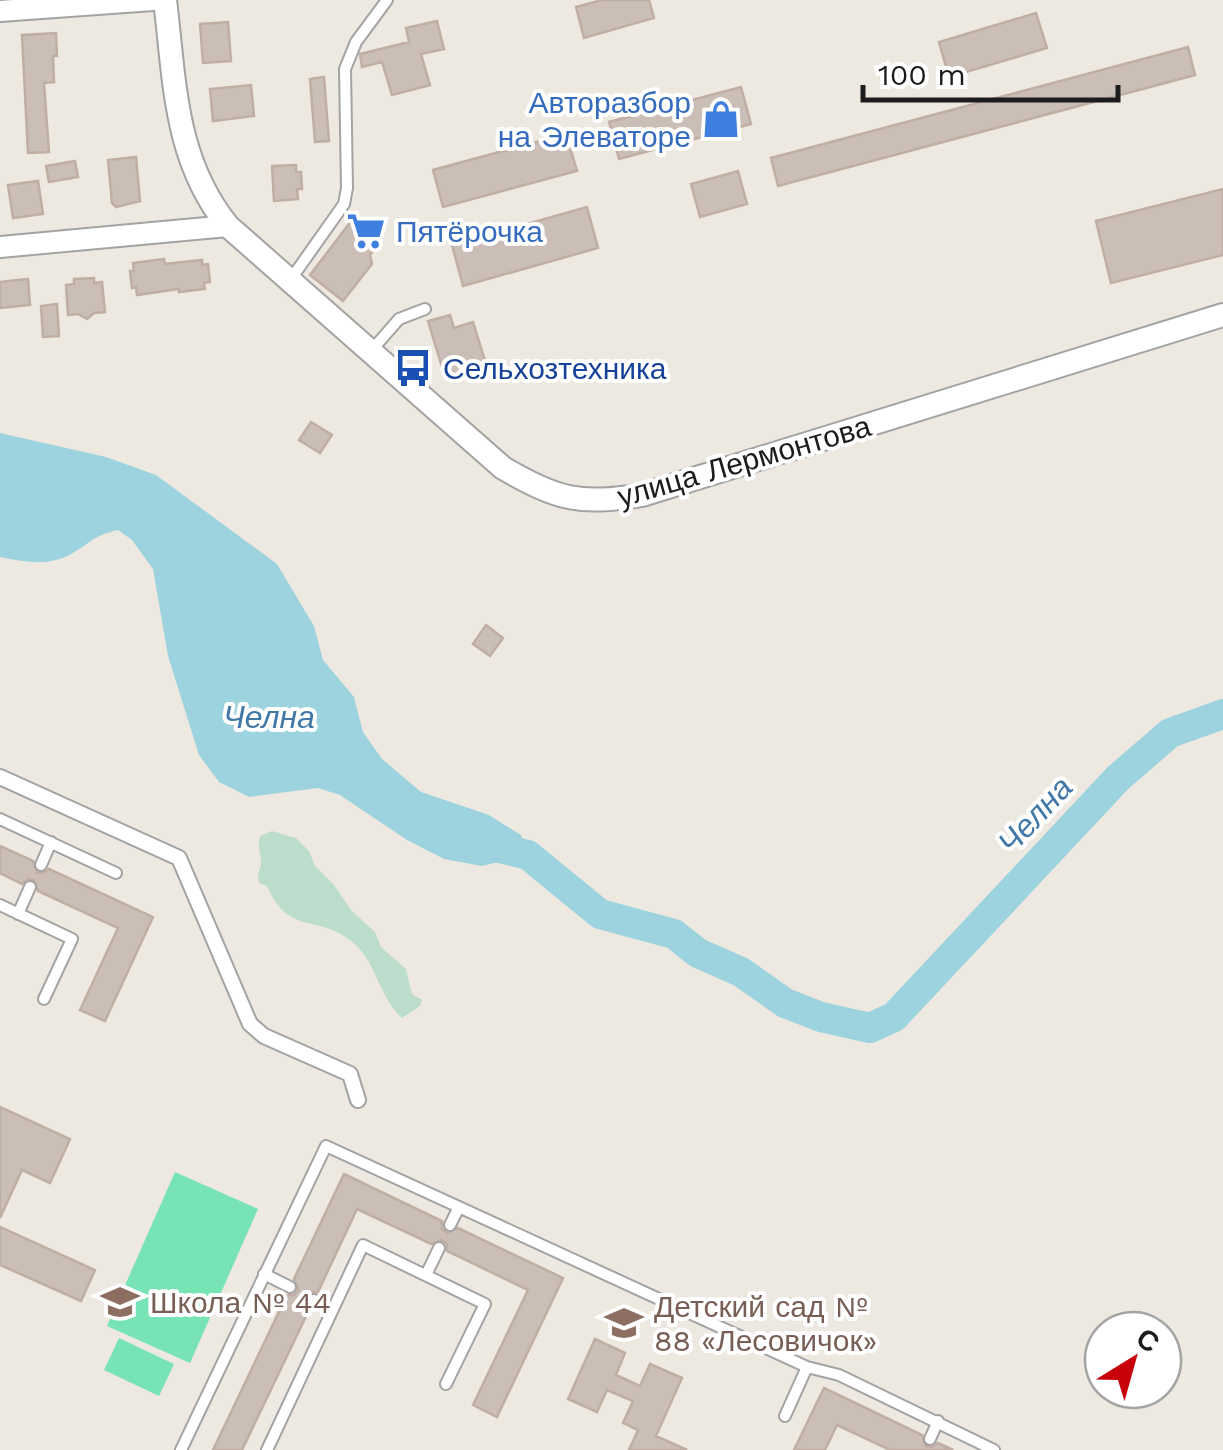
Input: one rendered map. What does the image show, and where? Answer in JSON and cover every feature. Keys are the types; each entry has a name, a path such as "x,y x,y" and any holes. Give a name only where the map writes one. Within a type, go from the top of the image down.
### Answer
{"street":[{"path":"0,11 153,0"},
{"name":"улица Лермонтова","path":"165,0 180,126 206,199 228,226 504,468 539,488 572,500 602,502 642,495 1223,315"},
{"path":"0,247 228,226"},
{"path":"0,777 179,858 250,1024 264,1036 350,1074 358,1100"}],"lane":[{"path":"290,281 344,204 345,69 356,42 387,0"},
{"path":"371,352 399,319 424,309"},
{"path":"0,819 116,873"},
{"path":"40,865 51,842"},
{"path":"18,914 30,888"},
{"path":"0,906 72,938 44,998"},
{"path":"181,1450 326,1146 807,1367 839,1374 994,1450"},
{"path":"450,1225 459,1207"},
{"path":"267,1450 362,1245 485,1304 446,1384"},
{"path":"426,1275 439,1248"},
{"path":"264,1274 290,1287"},
{"path":"314,1300 332,1309"},
{"path":"785,1416 807,1367"},
{"path":"930,1439 938,1421"}],"green space":[{"path":"272,831 296,838 309,851 315,866 375,932 381,947 406,969 412,994 422,1000 420,1006 402,1018 359,948 338,932 294,918 275,902 267,886 259,883 258,875 260,836"},
{"path":"175,1172 258,1209 190,1363 107,1326"},
{"path":"119,1338 174,1364 159,1396 104,1370"}],"water":[{"name":"Челна","path":"0,433 106,457 156,475 277,564 314,626 323,660 354,697 363,732 382,759 421,792 489,815 521,835 528,855 482,866 444,859 407,840 340,795 318,788 249,797 219,782 199,755 168,656 153,569 132,540 118,530 55,560 28,562 0,557"}],"building":[{"path":"602,0 649,0 654,18 584,38 576,7"},
{"path":"1036,13 1047,48 949,77 939,42"},
{"path":"437,21 444,49 421,54 430,85 392,95 382,62 362,67 360,54 409,42 406,28"},
{"path":"228,22 231,61 203,63 200,24"},
{"path":"56,33 54,82 44,83 49,152 28,153 22,35"},
{"path":"1188,47 1195,75 778,186 771,158"},
{"path":"324,77 329,141 315,142 310,79"},
{"path":"251,85 254,116 213,121 210,89"},
{"path":"741,87 751,124 619,159 609,122"},
{"path":"566,134 577,171 443,207 433,170"},
{"path":"136,157 140,201 116,207 112,203 108,160"},
{"path":"75,161 78,177 49,182 46,166"},
{"path":"296,165 296,172 301,172 302,189 297,189 298,199 274,201 272,166"},
{"path":"738,171 747,204 700,217 691,184"},
{"path":"38,181 43,214 13,218 8,185"},
{"path":"1223,189 1223,255 1111,283 1096,221"},
{"path":"587,207 598,248 463,286 452,245"},
{"path":"355,216 376,233 378,244 370,255 372,264 343,301 310,275"},
{"path":"164,259 165,264 202,260 202,265 208,264 210,282 204,283 205,289 137,295 136,287 132,288 133,263"},
{"path":"94,278 94,283 102,282 105,312 94,313 87,319 78,314 68,315 66,285 74,284 74,279"},
{"path":"28,279 30,305 0,308 0,282"},
{"path":"57,304 59,336 43,337 41,306"},
{"path":"450,315 454,328 473,322 486,364 445,377 428,321"},
{"path":"311,422 332,435 320,453 299,440"},
{"path":"486,625 503,638 490,656 473,644"},
{"path":"0,846 33,861 37,873 49,869 153,917 105,1021 80,1010 118,928 38,891 34,880 22,884 0,873"},
{"path":"0,1107 70,1139 50,1183 22,1170 0,1218"},
{"path":"344,1174 442,1221 442,1229 447,1233 458,1228 563,1278 497,1417 473,1405 528,1290 447,1251 442,1240 431,1244 357,1209 318,1292 310,1292 306,1297 310,1308 242,1450 213,1450 287,1295 298,1290 294,1279"},
{"path":"0,1227 95,1270 81,1301 0,1265"},
{"path":"595,1339 625,1353 616,1375 640,1386 650,1364 682,1378 656,1436 687,1450 629,1450 638,1430 623,1423 633,1401 607,1390 597,1412 568,1399"},
{"path":"824,1388 922,1435 926,1446 938,1443 953,1450 890,1450 837,1425 825,1450 794,1450"}],"waterway":[{"name":"Челна","path":"487,845 528,855 600,914 674,934 698,953 741,972 785,1003 821,1017 870,1028 894,1017 1118,778 1170,733 1223,714"}],"place":[{"name":"Авторазбор на Элеваторе","path":"721,119"},
{"name":"Пятёрочка","path":"366,231"},
{"name":"Сельхозтехника","path":"413,368"},
{"name":"Школа № 44","path":"120,1302"},
{"name":"Детский сад № 88 «Лесовичок»","path":"624,1323"}]}
